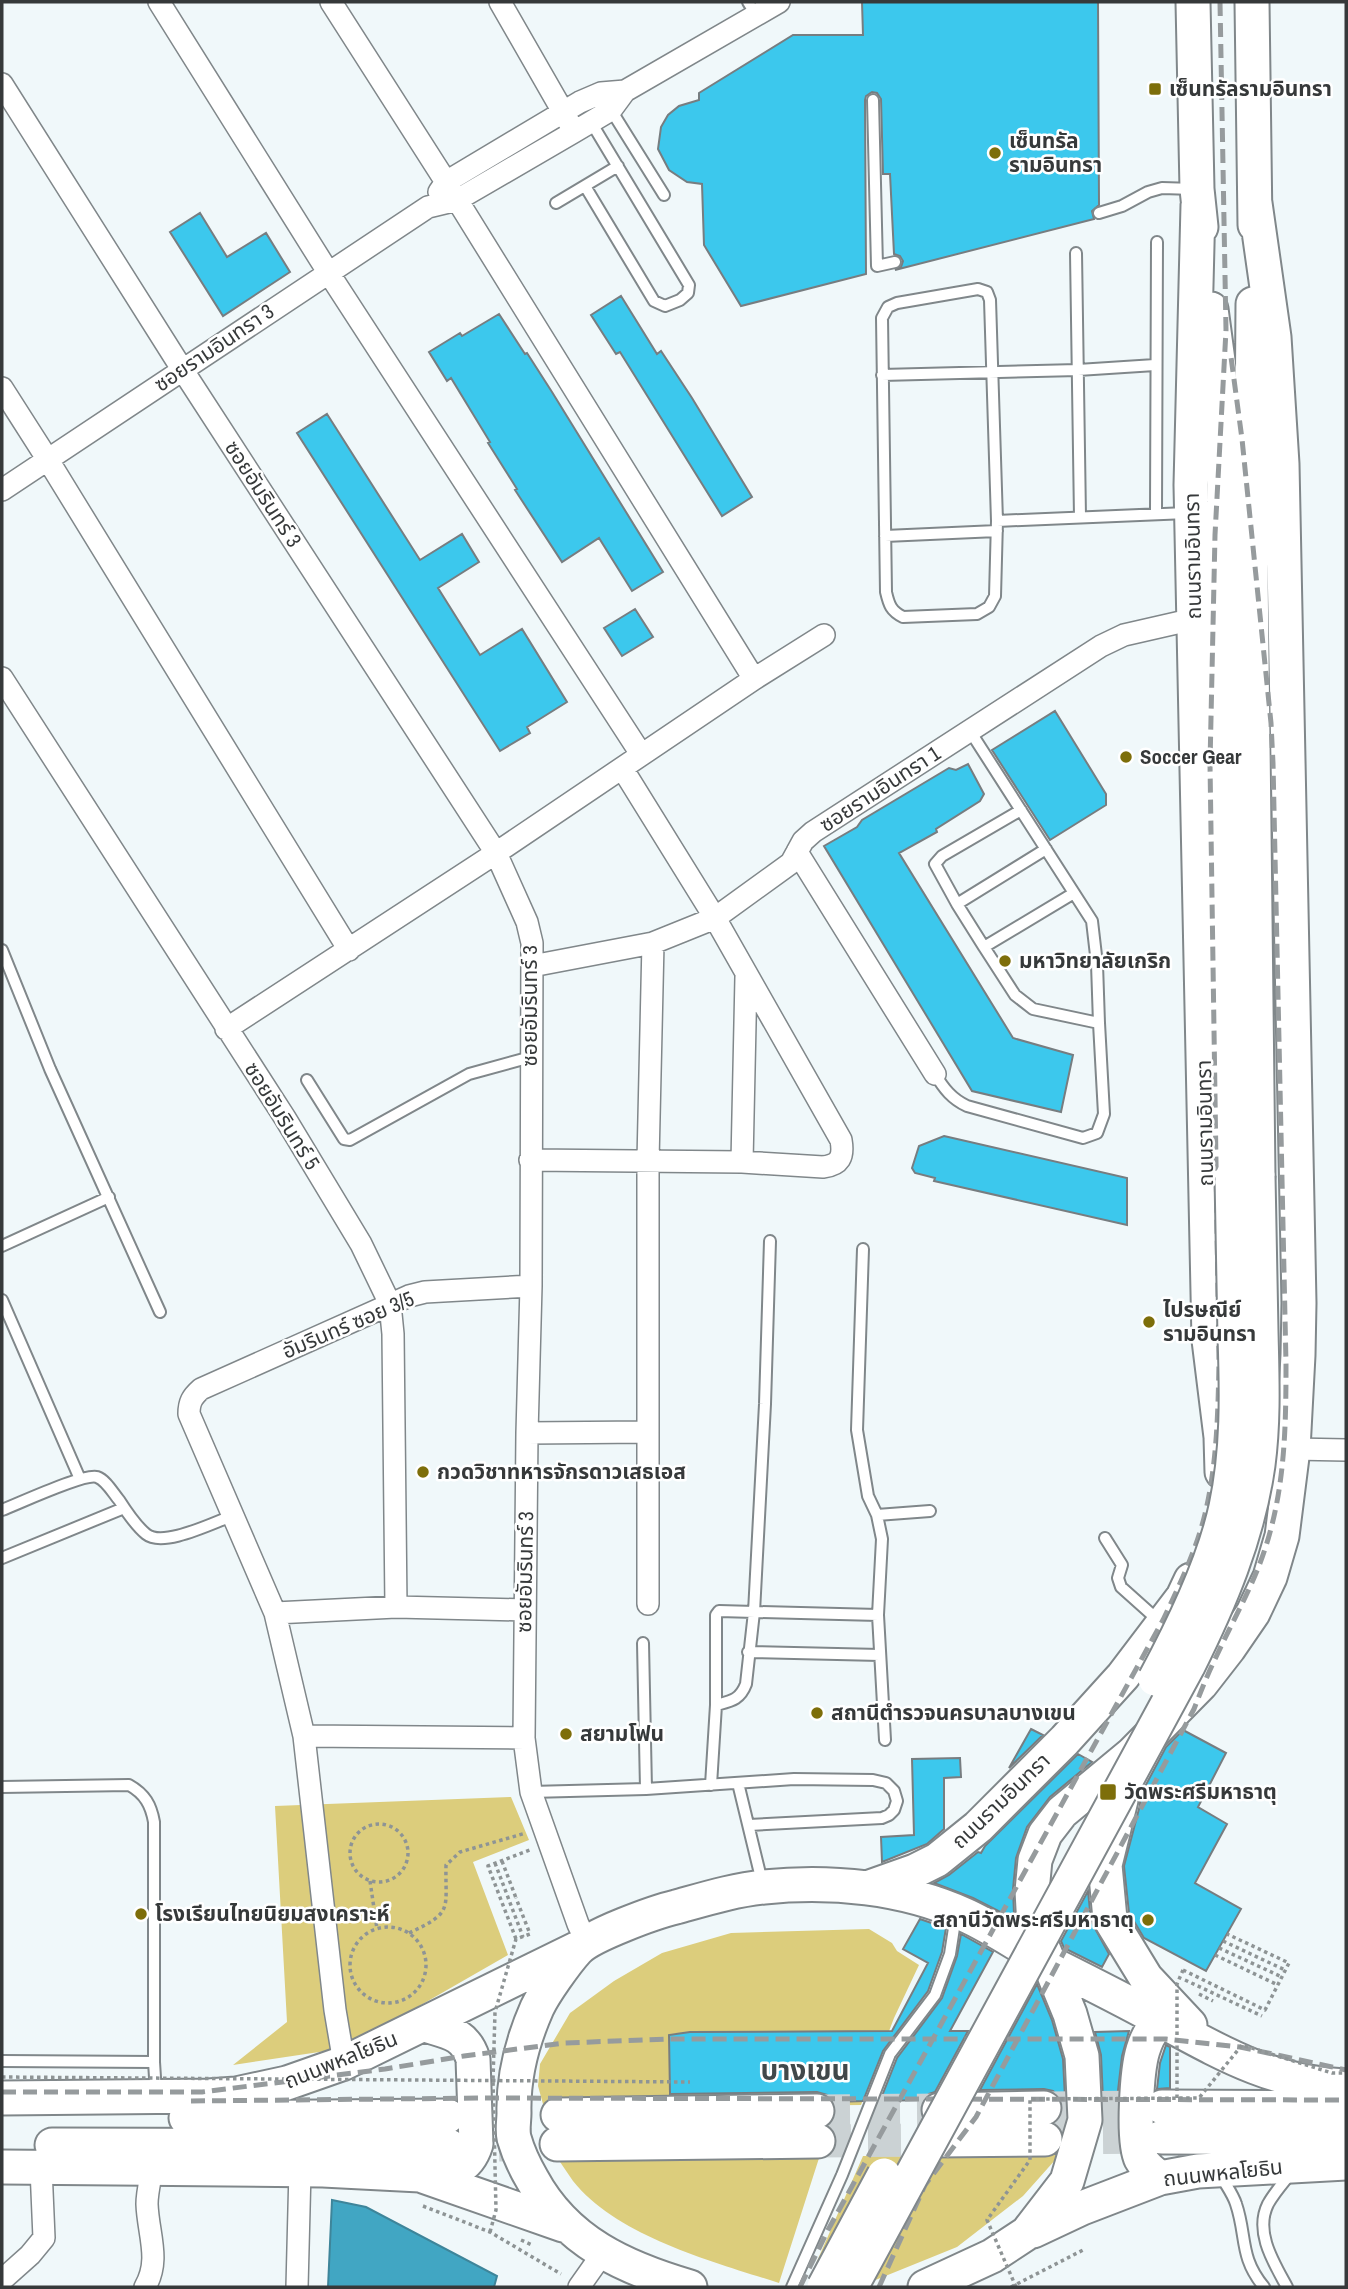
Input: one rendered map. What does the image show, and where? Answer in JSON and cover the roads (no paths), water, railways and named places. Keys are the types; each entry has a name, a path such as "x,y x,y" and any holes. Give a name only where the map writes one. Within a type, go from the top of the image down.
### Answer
{"main road":[{"name":"ถนนรามอินทรา","path":"867,1888 937,1860 978,1827 1065,1740 1123,1676 1183,1597 1202,1558 1218,1506 1222,1467 1209,1340 1192,513 1197,197 1193,2"},
{"name":"ถนนรามอินทรา","path":"824,2287 1165,1660 1207,1566 1226,1509 1237,1415 1245,1177 1251,357 1255,203 1252,2"},
{"name":"ถนนรามอินทรา","path":"851,2287 1212,1618 1231,1572 1256,1477 1263,1414 1245,1177 1224,470 1219,368 1197,197"},
{"name":"ถนนรามอินทรา","path":"1027,2233 1067,2181 1085,2120 1082,2056 1070,2014 1034,1926 1032,1891 1035,1860 1045,1833 1062,1812 1132,1754 1208,1675 1253,1613 1270,1577 1282,1536 1293,1449 1299,1303 1282,464 1274,337 1255,203"},
{"path":"1159,1630 1156,1647 1161,1661 1174,1673 1185,1680 1208,1675"},
{"path":"1132,1754 1105,1865 1110,1919 1146,1978 1172,2009 1221,2053"},
{"name":"ถนนพหลโยธิน","path":"2,2098 156,2098 208,2096 263,2089 344,2063 582,1946 668,1909 710,1897 764,1887 817,1885 867,1888"},
{"path":"867,1888 915,1898 956,1912 1001,1933 1051,1963 1221,2053 1289,2079 1346,2087"},
{"path":"582,1946 540,2002 528,2027 518,2060 513,2093 514,2137 528,2173 544,2201 565,2225 603,2253 654,2277 691,2287"},
{"path":"1160,2178 1141,2159 1136,2142 1139,2066 1148,2035 1156,2026 1168,2024"},
{"path":"417,2189 463,2166 472,2156 476,2144 473,2059 469,2047 459,2036 425,2025"},
{"name":"ถนนพหลโยธิน","path":"1346,2108 1167,2114 1346,2138"},
{"name":"ถนนพหลโยธิน","path":"2,2119 449,2131 2,2145"},
{"path":"937,2125 1044,2123"},
{"path":"557,2129 818,2126"},
{"name":"ถนนพหลโยธิน","path":"1027,2233 1160,2178 1218,2169 1346,2163"},
{"path":"2,2167 300,2170 417,2189 565,2225"},
{"path":"925,2287 992,2256 1027,2233"}],"street":[{"path":"159,2 328,272 641,754"},
{"path":"331,2 452,190 754,679"},
{"path":"500,2 563,112 582,127"},
{"name":"ซอยรามอินทรา 3","path":"452,190 582,127 611,110 625,91 752,8 779,2"},
{"name":"ซอยอัมรินทร์ 3","path":"2,84 182,369 496,853 527,922 532,943 531,1286 524,1738 531,1792 582,1946"},
{"name":"ซอยรามอินทรา 3","path":"2,489 428,208 563,112 601,93 625,91"},
{"path":"2,388 349,950"},
{"name":"ซอยรามอินทรา 1","path":"532,966 653,943 715,918 791,863 803,841 813,832 1101,646 1124,635 1194,619"},
{"path":"226,1029 824,635"},
{"name":"ซอยอัมรินทร์ 5","path":"2,678 285,1118 361,1244 390,1304 393,1334 396,1607"},
{"path":"530,1160 742,1162 823,1167 832,1166 840,1160 843,1152 841,1140 715,918 622,768"},
{"path":"797,852 935,1074"},
{"path":"649,1604 648,1161 653,943"},
{"path":"742,1162 746,975"},
{"name":"อัมรินทร์ ซอย 3/5","path":"232,1516 189,1414 191,1400 201,1389 390,1304 425,1292 531,1286"},
{"path":"527,1433 648,1433"},
{"path":"1293,1449 1346,1450"},
{"path":"232,1516 275,1614 304,1736 335,2010 344,2063"},
{"path":"275,1614 396,1607 525,1610"},
{"path":"304,1736 524,1738"},
{"path":"2,2280 30,2255 44,2238 41,2168"},
{"path":"145,2287 153,2271 155,2251 147,2202 152,2170"},
{"path":"297,2287 300,2170"},
{"path":"579,2287 603,2253"}],"lane":[{"path":"873,100 877,266 895,262"},
{"path":"611,110 664,195"},
{"path":"582,127 618,166 689,285 688,293 680,300 665,306 654,300 585,186"},
{"path":"556,203 618,166"},
{"path":"1098,213 1122,206 1162,188 1197,197"},
{"path":"1156,514 1157,242"},
{"path":"1076,253 1080,517"},
{"path":"978,289 987,292 990,300 993,372 997,526 995,596 989,607 977,614 904,617 895,613 889,605 886,592 882,318 888,307 897,303 978,289"},
{"path":"882,375 1078,370 1155,365"},
{"path":"885,536 1080,517 1192,513"},
{"path":"935,1074 943,1088 955,1100 967,1106 1083,1138 1097,1133 1104,1114 1097,964 1092,921 970,731"},
{"path":"1021,810 942,856 935,864 1015,995 1033,1009 1098,1023"},
{"path":"957,904 1046,849"},
{"path":"984,947 1074,893"},
{"path":"2,950 50,1069 160,1312"},
{"path":"307,1080 344,1139 350,1140 470,1074 531,1057"},
{"path":"2,1246 109,1197"},
{"path":"716,1705 734,1700 742,1694 746,1684 754,1612 770,1241"},
{"path":"863,1249 858,1430 868,1496 877,1515 882,1539 878,1615 884,1740"},
{"path":"2,1300 80,1479"},
{"path":"2,1510 94,1476 100,1478 147,1535 158,1539 172,1537 232,1516"},
{"path":"2,1558 124,1508"},
{"path":"877,1515 930,1511"},
{"path":"1105,1538 1122,1565 1118,1578 1121,1587 1159,1630"},
{"path":"711,1785 716,1705 717,1612 878,1615"},
{"path":"643,1643 646,1789"},
{"path":"748,1652 880,1654"},
{"path":"531,1792 646,1789 794,1779 873,1780 886,1783 894,1791 897,1801 894,1810 882,1818 749,1825"},
{"path":"738,1783 764,1887"},
{"path":"2,1787 129,1785 140,1792 150,1805 154,1822 156,2098"},
{"path":"792,2287 842,2175 890,2054 935,1995 950,1954 956,1912"},
{"path":"2,2061 154,2062"},
{"path":"1287,2287 1268,2252 1264,2214 1268,2203 1297,2165"},
{"path":"1218,2169 1236,2204 1245,2253 1257,2279 1264,2287"}],"water":[{"path":"332,2200 366,2207 497,2276 494,2287 328,2287"}],"tunnel":[{"path":"1044,2108 1162,2107"},
{"path":"817,2111 939,2110"},
{"path":"448,2116 558,2115"},
{"path":"1053,2138 1162,2137"},
{"path":"818,2141 936,2140"},
{"path":"449,2146 557,2144"}],"railway":[{"path":"800,2287 828,2230 1163,1620 1192,1555 1209,1495 1216,1438 1219,1362 1210,764 1215,535 1226,330 1220,2"},
{"path":"879,2287 925,2185 976,2117 1194,1709 1260,1563 1277,1503 1285,1434 1286,1364 1273,763 1242,439 1231,357"},
{"path":"2,2092 202,2092 564,2043 668,2039 1166,2039 1240,2047 1346,2070"},
{"path":"191,2101 484,2098 1346,2100"}],"place":[{"name":"เซ็นทรัลรามอินทรา","path":"1155,89"},
{"name":"เซ็นทรัล รามอินทรา","path":"995,153"},
{"name":"Soccer Gear","path":"1126,757"},
{"name":"มหาวิทยาลัยเกริก","path":"1005,961"},
{"name":"ไปรษณีย์ รามอินทรา","path":"1149,1322"},
{"name":"กวดวิชาทหารจักรดาวเสธเอส","path":"423,1472"},
{"name":"สถานีตำรวจนครบาลบางเขน","path":"817,1713"},
{"name":"สยามโฟน","path":"566,1734"},
{"name":"วัดพระศรีมหาธาตุ","path":"1108,1792"},
{"name":"โรงเรียนไทยนิยมสงเคราะห์","path":"141,1914"},
{"name":"สถานีวัดพระศรีมหาธาตุ","path":"1148,1920"}],"district":[{"name":"บางเขน","path":"805,2070"}]}
